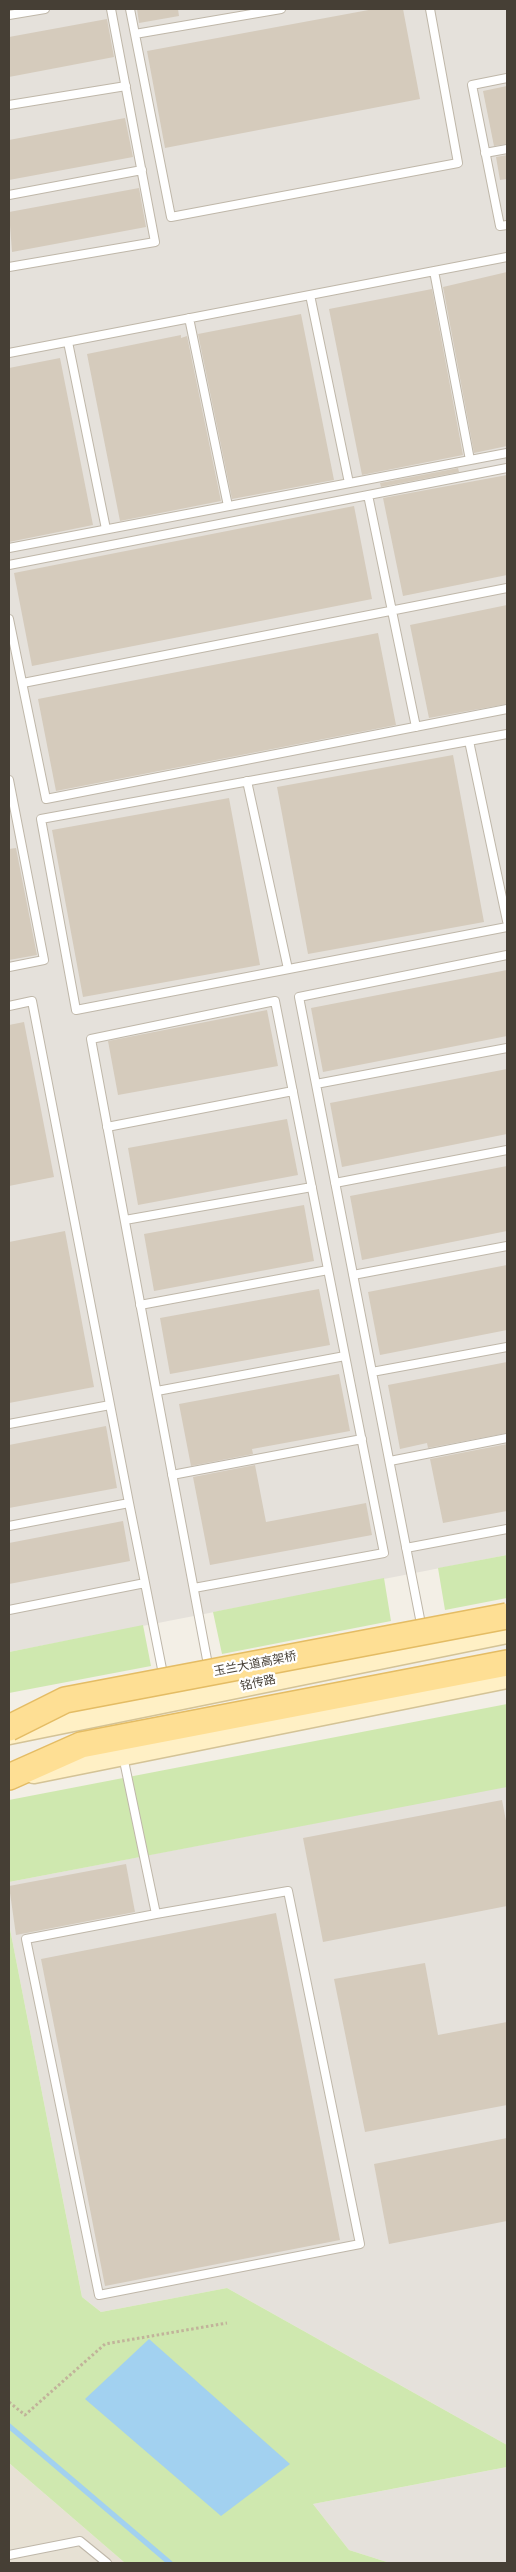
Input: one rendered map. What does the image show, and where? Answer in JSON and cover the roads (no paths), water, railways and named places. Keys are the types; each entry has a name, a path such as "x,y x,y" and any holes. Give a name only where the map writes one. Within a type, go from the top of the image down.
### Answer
{"main road":[{"name":"玉兰大道高架桥","path":"9,1728 65,1700 507,1616"},
{"name":"铭传路","path":"9,1733 507,1632"},
{"path":"9,1777 506,1676"},
{"path":"9,1777 82,1745 506,1676"}],"lane":[{"path":"9,15 45,9"},
{"path":"9,267 155,242 111,9"},
{"path":"130,9 170,217 458,163 430,9"},
{"path":"135,34 281,9"},
{"path":"507,78 472,85 500,226 507,225"},
{"path":"9,106 126,86"},
{"path":"485,153 507,148"},
{"path":"9,195 142,170"},
{"path":"9,353 507,256"},
{"path":"434,270 470,460"},
{"path":"310,295 349,483"},
{"path":"189,318 228,506"},
{"path":"68,342 106,530"},
{"path":"9,548 507,453"},
{"path":"9,565 507,468"},
{"path":"368,495 416,727"},
{"path":"22,684 507,588"},
{"path":"9,618 46,799 507,709"},
{"path":"507,734 41,819 76,1010 507,927"},
{"path":"468,741 507,921"},
{"path":"9,780 44,960 9,967"},
{"path":"247,781 288,969"},
{"path":"426,1648 299,997 507,955"},
{"path":"9,1006 32,1001 168,1701"},
{"path":"194,1588 384,1553 275,1001 91,1039 213,1692"},
{"path":"316,1084 507,1048"},
{"path":"107,1127 292,1091"},
{"path":"336,1183 507,1150"},
{"path":"125,1220 312,1187"},
{"path":"354,1275 507,1246"},
{"path":"140,1305 328,1270"},
{"path":"372,1372 507,1347"},
{"path":"157,1391 345,1356"},
{"path":"9,1424 110,1405"},
{"path":"390,1461 507,1438"},
{"path":"172,1475 362,1439"},
{"path":"9,1526 129,1503"},
{"path":"406,1548 507,1529"},
{"path":"9,1610 145,1583"},
{"path":"123,1754 156,1914"},
{"path":"288,1891 360,2244 99,2295 26,1939 156,1914 288,1891"},
{"path":"9,2555 80,2542 107,2563"}],"water":[{"path":"149,2339 290,2464 221,2516 85,2399"}],"waterway":[{"path":"9,2426 170,2563"}]}
